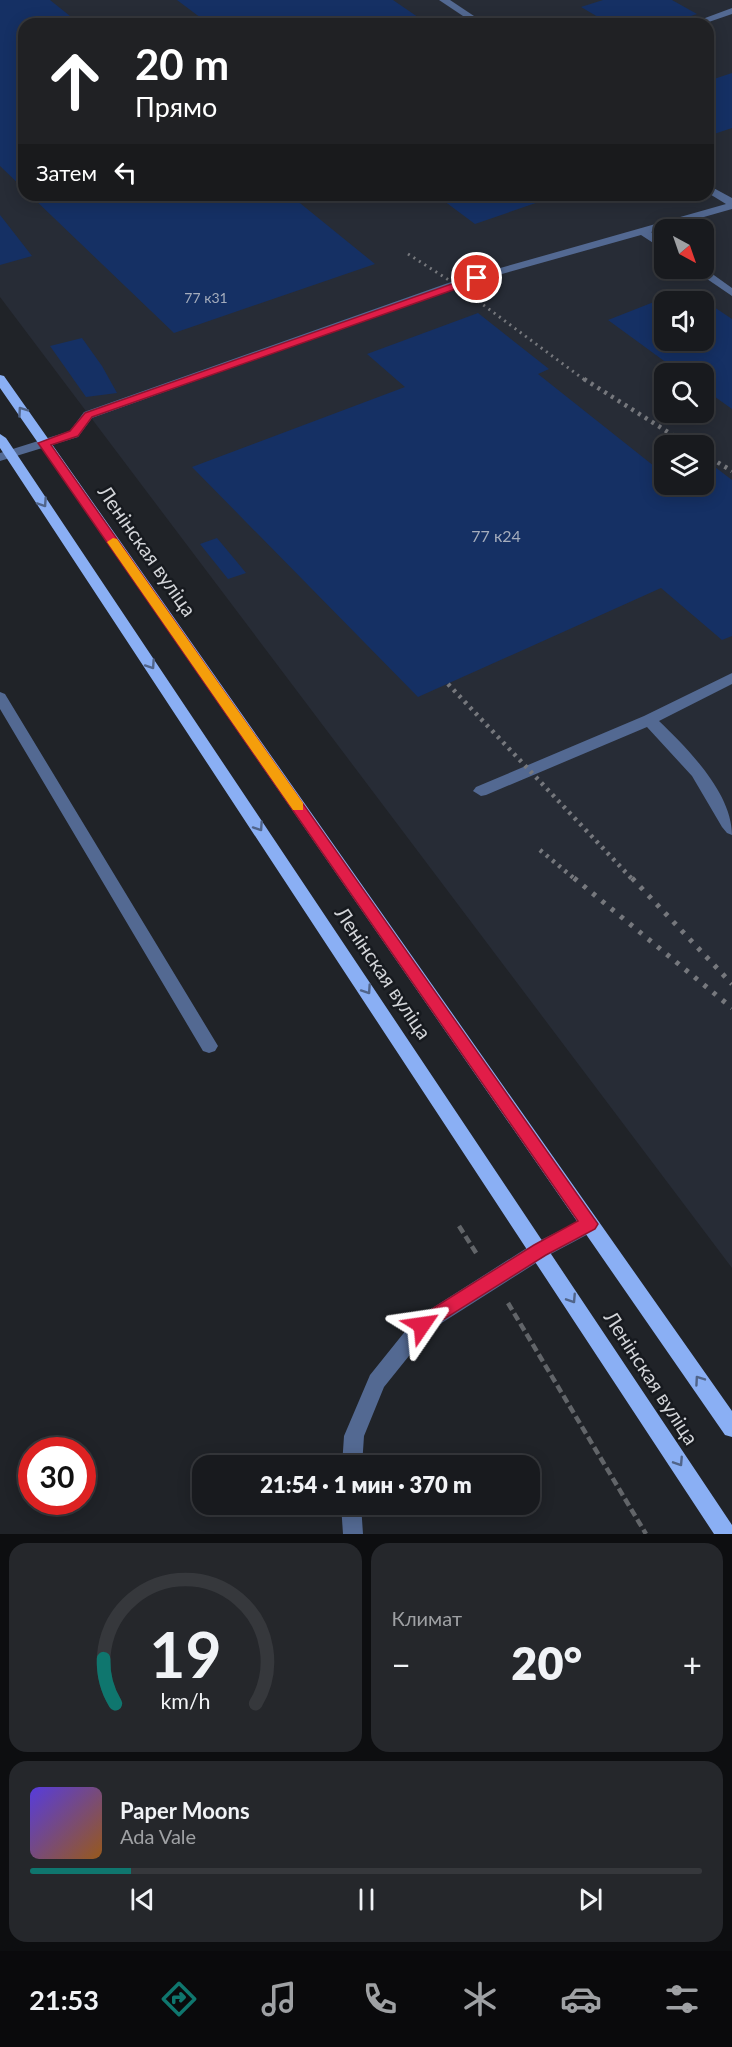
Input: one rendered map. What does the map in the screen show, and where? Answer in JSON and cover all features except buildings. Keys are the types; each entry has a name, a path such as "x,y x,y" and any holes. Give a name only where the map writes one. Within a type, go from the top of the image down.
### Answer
{"main road":[{"name":"Ленінская вуліца","path":"0,379 732,1428"},
{"name":"Ленінская вуліца","path":"0,438 5,456 540,1250 726,1534"}],"street":[{"path":"444,0 472,18"},
{"path":"713,18 732,12"},
{"path":"714,192 732,204"},
{"path":"5,456 74,434 88,415 443,288 732,204"},
{"path":"642,231 654,240"},
{"path":"712,279 732,293"},
{"path":"481,791 649,720 732,678"},
{"path":"0,697 209,1046"},
{"path":"649,720 686,758 702,780 720,815 732,829"},
{"path":"353,1455 354,1436 377,1381 422,1325 540,1250 589,1224"},
{"path":"351,1515 352,1534"}],"path":[{"path":"459,1226 646,1534"}],"shaded area":[{"path":"0,0 732,0 732,1268 0,297"}],"railway":[{"path":"408,254 455,284 586,381"},
{"path":"584,379 673,435"},
{"path":"714,460 732,471"},
{"path":"448,684 633,880"},
{"path":"540,850 576,880"},
{"path":"574,878 732,1008"},
{"path":"632,878 732,984"}],"slow traffic":[{"path":"113,542 298,806"}],"route":[{"path":"422,1325 540,1250 589,1224 44,443 74,434 88,415 477,278"}]}
